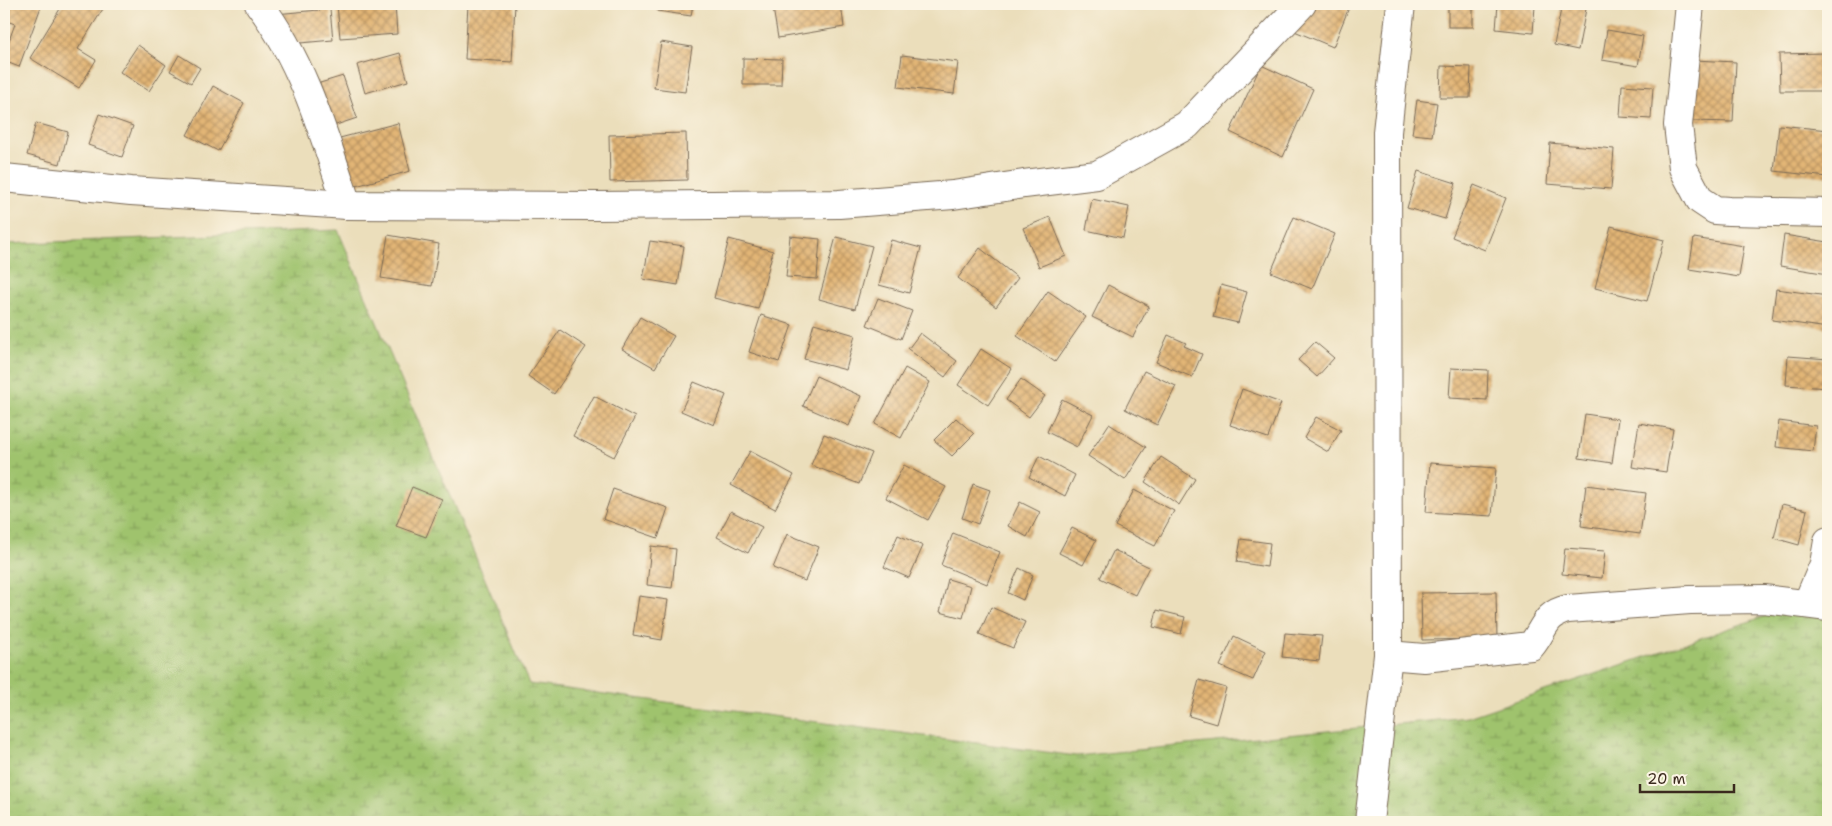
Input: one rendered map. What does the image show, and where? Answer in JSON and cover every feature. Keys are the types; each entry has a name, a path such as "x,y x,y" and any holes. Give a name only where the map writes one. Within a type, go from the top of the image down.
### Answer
{"street":[{"path":"259,4 288,46 308,89 347,206"},
{"path":"4,178 131,191 347,206 839,204 953,195 1097,175 1187,125 1302,4"},
{"path":"1369,822 1388,655 1387,132 1401,4"},
{"path":"1690,4 1678,125 1683,168 1700,200 1715,210 1828,213"},
{"path":"1388,655 1424,658 1531,646 1549,617 1558,611 1568,609 1690,600 1764,599 1818,606 1828,541"}],"green space":[{"path":"338,230 529,684 1076,756 1468,717 1792,607 1828,617 1828,822 4,822 4,244"}],"building":[{"path":"10,4 42,4 19,67 4,61 4,54 15,24 4,20"},
{"path":"63,4 106,4 78,49 96,60 79,88 30,58"},
{"path":"337,4 395,4 397,34 340,38"},
{"path":"468,4 515,4 512,62 465,59"},
{"path":"658,4 693,4 691,16 657,11"},
{"path":"799,4 841,4 844,27 778,38 773,8"},
{"path":"1303,4 1350,5 1333,47 1292,30"},
{"path":"1448,4 1473,4 1473,27 1448,27"},
{"path":"1498,4 1535,6 1533,33 1496,29"},
{"path":"1562,4 1586,9 1578,50 1554,45"},
{"path":"330,9 333,40 278,45 275,14"},
{"path":"1607,30 1643,36 1638,66 1602,60"},
{"path":"661,42 692,47 685,92 654,88"},
{"path":"138,45 166,65 149,91 120,72"},
{"path":"400,53 408,81 365,93 357,65"},
{"path":"1825,53 1826,91 1780,91 1779,54"},
{"path":"179,55 200,68 191,83 170,71"},
{"path":"902,55 958,62 954,94 898,87"},
{"path":"743,58 782,59 781,85 743,85"},
{"path":"1694,60 1736,62 1733,122 1692,121"},
{"path":"1261,65 1313,89 1283,157 1230,132"},
{"path":"1441,66 1471,67 1470,98 1440,98"},
{"path":"343,76 357,118 321,130 307,87"},
{"path":"1622,85 1653,87 1651,119 1620,117"},
{"path":"213,86 244,103 218,151 187,135"},
{"path":"1417,100 1437,103 1432,136 1412,134"},
{"path":"99,114 133,126 122,157 88,145"},
{"path":"36,123 68,132 60,164 27,155"},
{"path":"398,123 410,171 345,189 332,140"},
{"path":"1779,125 1828,130 1828,177 1774,171"},
{"path":"686,133 687,180 610,182 609,135"},
{"path":"1550,143 1614,149 1611,189 1547,184"},
{"path":"1418,171 1456,183 1445,219 1407,208"},
{"path":"1474,185 1506,198 1485,250 1452,237"},
{"path":"1092,199 1129,207 1123,238 1086,230"},
{"path":"1050,217 1066,256 1039,267 1023,228"},
{"path":"1294,217 1335,234 1312,289 1271,272"},
{"path":"1611,226 1664,240 1647,301 1595,288"},
{"path":"388,235 439,244 432,286 381,278"},
{"path":"1784,235 1828,242 1828,274 1780,266"},
{"path":"790,236 820,239 817,279 786,277"},
{"path":"836,237 872,246 855,309 819,299"},
{"path":"1694,238 1744,246 1739,277 1689,269"},
{"path":"729,239 773,251 758,309 714,298"},
{"path":"891,240 921,248 909,293 879,285"},
{"path":"650,241 684,246 678,285 643,279"},
{"path":"980,248 1018,278 996,307 958,278"},
{"path":"1108,285 1149,306 1133,337 1092,317"},
{"path":"1221,285 1247,292 1238,323 1213,317"},
{"path":"1776,289 1828,296 1828,328 1772,320"},
{"path":"1048,291 1086,317 1055,362 1017,336"},
{"path":"878,298 912,311 901,339 867,325"},
{"path":"761,315 792,325 779,362 749,352"},
{"path":"640,317 674,336 655,368 622,349"},
{"path":"814,323 855,335 846,370 804,359"},
{"path":"560,330 586,347 554,394 528,376"},
{"path":"920,333 957,361 945,377 908,349"},
{"path":"1168,335 1186,343 1184,346 1202,354 1192,377 1156,362"},
{"path":"1315,342 1334,358 1317,377 1298,360"},
{"path":"981,349 1012,369 988,405 958,385"},
{"path":"1788,356 1828,359 1828,388 1786,385"},
{"path":"905,368 930,382 901,438 875,424"},
{"path":"1451,368 1488,370 1487,400 1449,398"},
{"path":"1144,371 1176,386 1157,425 1125,409"},
{"path":"816,376 861,396 849,426 803,406"},
{"path":"1021,379 1045,396 1029,417 1006,400"},
{"path":"694,382 726,395 714,425 681,411"},
{"path":"1242,389 1281,403 1268,438 1230,425"},
{"path":"594,396 635,417 614,457 573,436"},
{"path":"1062,399 1093,415 1077,447 1047,432"},
{"path":"1585,414 1618,419 1612,463 1579,458"},
{"path":"1316,417 1341,430 1328,452 1304,438"},
{"path":"956,418 974,434 952,456 934,440"},
{"path":"1779,421 1816,426 1813,451 1776,447"},
{"path":"1639,423 1673,429 1666,472 1632,467"},
{"path":"1109,424 1146,447 1125,480 1088,456"},
{"path":"824,434 872,453 859,484 811,465"},
{"path":"750,451 794,475 775,509 731,485"},
{"path":"1039,456 1075,475 1065,496 1029,477"},
{"path":"1161,457 1195,479 1179,505 1145,482"},
{"path":"1430,463 1496,468 1492,516 1426,512"},
{"path":"904,465 946,487 928,520 886,498"},
{"path":"973,484 990,490 978,524 962,518"},
{"path":"1586,485 1646,493 1640,534 1581,526"},
{"path":"412,487 442,499 426,537 396,526"},
{"path":"613,489 668,508 658,538 603,519"},
{"path":"1134,490 1174,511 1155,546 1115,526"},
{"path":"1020,502 1040,512 1027,537 1008,526"},
{"path":"1782,504 1807,510 1799,545 1774,538"},
{"path":"731,511 762,527 748,553 717,537"},
{"path":"1072,528 1096,540 1083,565 1059,553"},
{"path":"953,533 1000,552 987,584 941,565"},
{"path":"787,534 819,547 805,581 773,568"},
{"path":"898,535 923,546 909,578 884,567"},
{"path":"1241,539 1270,543 1267,567 1237,562"},
{"path":"651,546 676,549 672,588 647,585"},
{"path":"1565,548 1605,551 1602,578 1562,574"},
{"path":"1114,550 1149,567 1135,595 1100,578"},
{"path":"1019,568 1033,575 1023,600 1008,593"},
{"path":"948,579 971,586 963,618 940,612"},
{"path":"1496,592 1497,639 1422,640 1421,593"},
{"path":"639,596 668,600 662,640 633,635"},
{"path":"991,607 1025,622 1013,648 979,634"},
{"path":"1157,610 1185,617 1181,634 1153,627"},
{"path":"1285,633 1322,636 1319,661 1282,657"},
{"path":"1234,636 1266,651 1253,680 1220,666"},
{"path":"1199,680 1226,688 1216,724 1189,716"}]}
